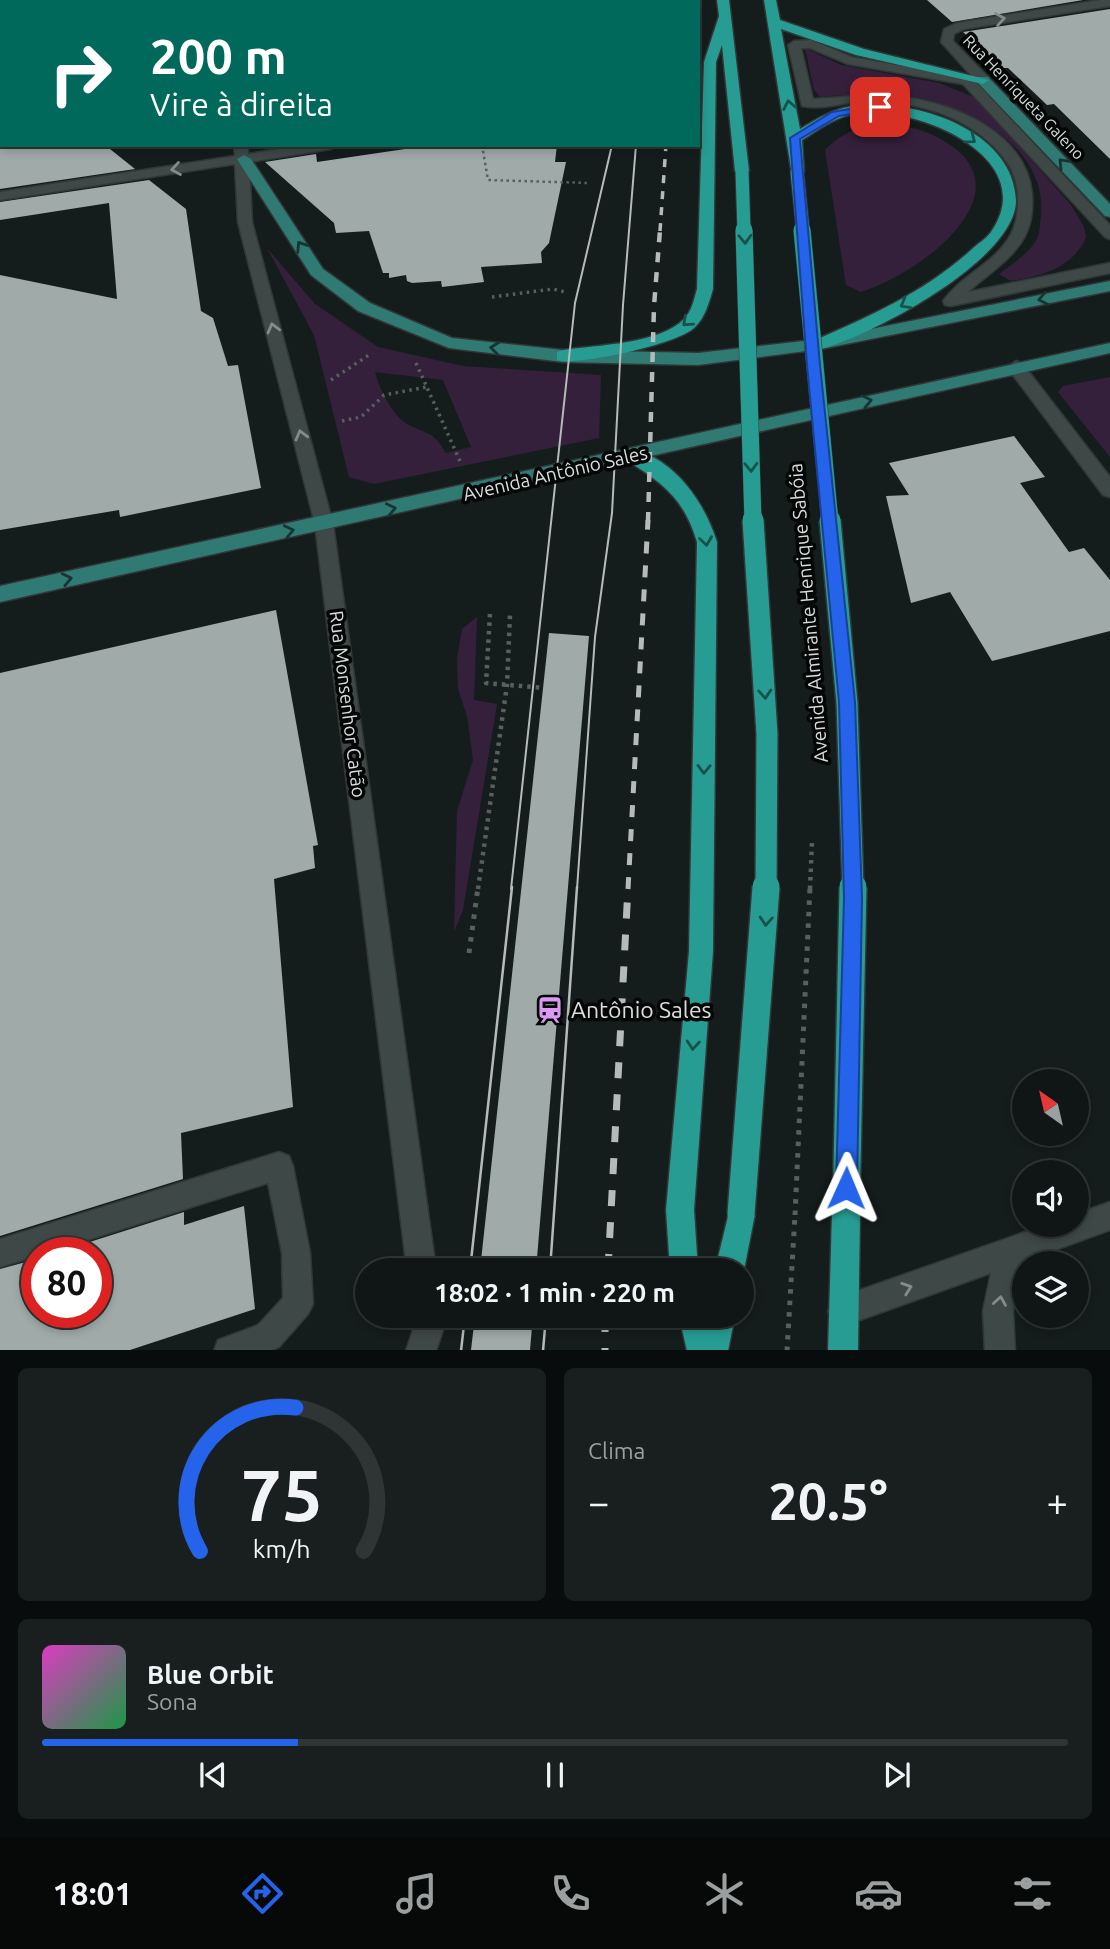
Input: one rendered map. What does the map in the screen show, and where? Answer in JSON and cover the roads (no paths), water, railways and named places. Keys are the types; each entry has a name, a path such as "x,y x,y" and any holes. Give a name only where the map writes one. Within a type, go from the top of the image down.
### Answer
{"highway":[{"path":"723,0 743,171 753,519 767,748 766,915 741,1213 732,1258"},
{"name":"Avenida Almirante Henrique Sabóia","path":"770,0 795,138 847,702 853,898 843,1350"},
{"path":"563,356 648,341 685,327 699,310 705,289 710,62 724,17"},
{"path":"773,22 860,52 983,80"},
{"path":"795,138 836,114 858,108 896,108 948,123 976,141 1008,181 1008,207 999,232 967,263 923,294 878,319 821,344"},
{"path":"634,456 667,477 687,495 700,514 707,542 701,951 680,1210 683,1258"},
{"path":"697,1328 702,1350"},
{"path":"713,1350 718,1328"}],"main road":[{"name":"Rua Henriqueta Galeno","path":"983,80 1110,213"},
{"path":"242,152 317,272 364,307 449,343 563,356 698,359 821,344 1110,286"},
{"name":"Avenida Antônio Sales","path":"0,594 634,456 1016,367 1110,348"}],"street":[{"name":"Rua Henriqueta Galeno","path":"983,80 947,42 948,32 961,26 1110,2"},
{"path":"1110,234 967,81 848,60 812,44 794,45 807,103 881,98 929,105 968,120 992,135 1021,172 1026,192 1019,235 983,274 951,301 1110,268"},
{"path":"0,196 242,152 306,147"},
{"name":"Rua Monsenhor Catão","path":"242,152 245,222 324,524 420,1258"},
{"path":"1016,367 1110,490"},
{"path":"0,1254 279,1166 296,1253 298,1304 268,1336 229,1350"},
{"path":"843,1311 1110,1216"},
{"path":"1000,1350 999,1311 1009,1252"},
{"path":"421,1350 429,1328"}],"tram line":[{"path":"511,889 575,303 612,147"},
{"path":"577,889 595,637 612,513 623,305 636,147"},
{"path":"471,1258 512,887"},
{"path":"551,1258 577,887"},
{"path":"461,1350 464,1328"},
{"path":"543,1350 545,1328"}],"railway":[{"path":"660,231 666,147"},
{"path":"648,522 654,306 660,230"},
{"path":"628,889 648,520"},
{"path":"609,1258 628,887"},
{"path":"605,1328 605,1350"}],"place":[{"name":"Antônio Sales","path":"550,1010"}]}
